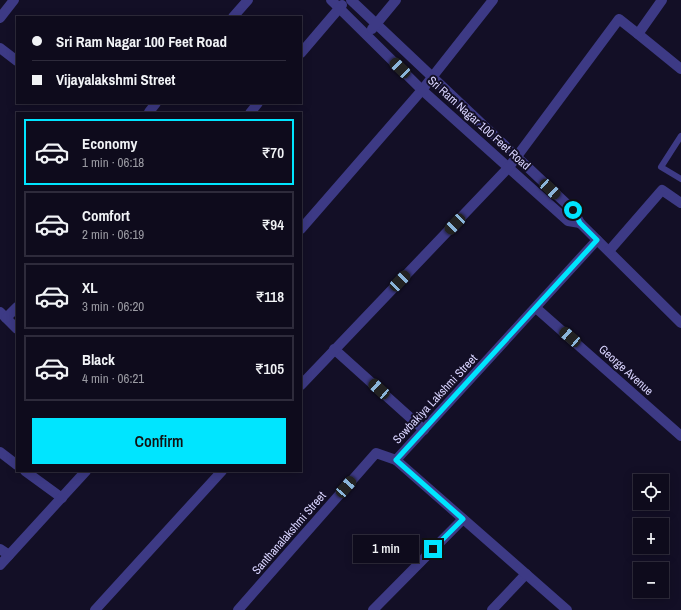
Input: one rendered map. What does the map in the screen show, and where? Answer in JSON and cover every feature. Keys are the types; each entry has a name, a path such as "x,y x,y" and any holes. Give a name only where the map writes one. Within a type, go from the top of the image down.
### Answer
{"street":[{"path":"0,18 14,0"},
{"path":"234,16 248,0"},
{"name":"Sri Ram Nagar 100 Feet Road","path":"331,0 338,9 422,90 510,167 568,221 580,223"},
{"path":"302,52 345,0"},
{"name":"Sri Ram Nagar 100 Feet Road","path":"351,0 431,78 573,210 580,223 664,308 681,322"},
{"path":"366,36 396,0"},
{"path":"302,228 422,90 493,0"},
{"path":"638,34 662,0"},
{"path":"302,384 510,167 619,19 681,69"},
{"path":"0,48 16,60"},
{"path":"149,112 155,104"},
{"path":"251,112 257,104"},
{"path":"609,251 662,190 681,203"},
{"name":"Sowbakiya Lakshmi Street","path":"567,610 396,460 597,240"},
{"path":"16,308 3,315 16,328"},
{"name":"George Avenue","path":"536,308 681,436"},
{"path":"334,349 424,430"},
{"path":"0,452 16,464"},
{"name":"Santhanalakshmi Street","path":"238,610 376,453 396,460"},
{"path":"26,472 62,498"},
{"path":"0,565 85,472"},
{"path":"95,610 221,472"},
{"path":"373,610 463,519"},
{"path":"0,549 9,555"},
{"path":"492,610 526,574"}],"lane":[{"path":"681,136 661,167 681,179"}],"route":[{"path":"433,549 463,519 396,460 597,240 580,223 573,210"}]}
